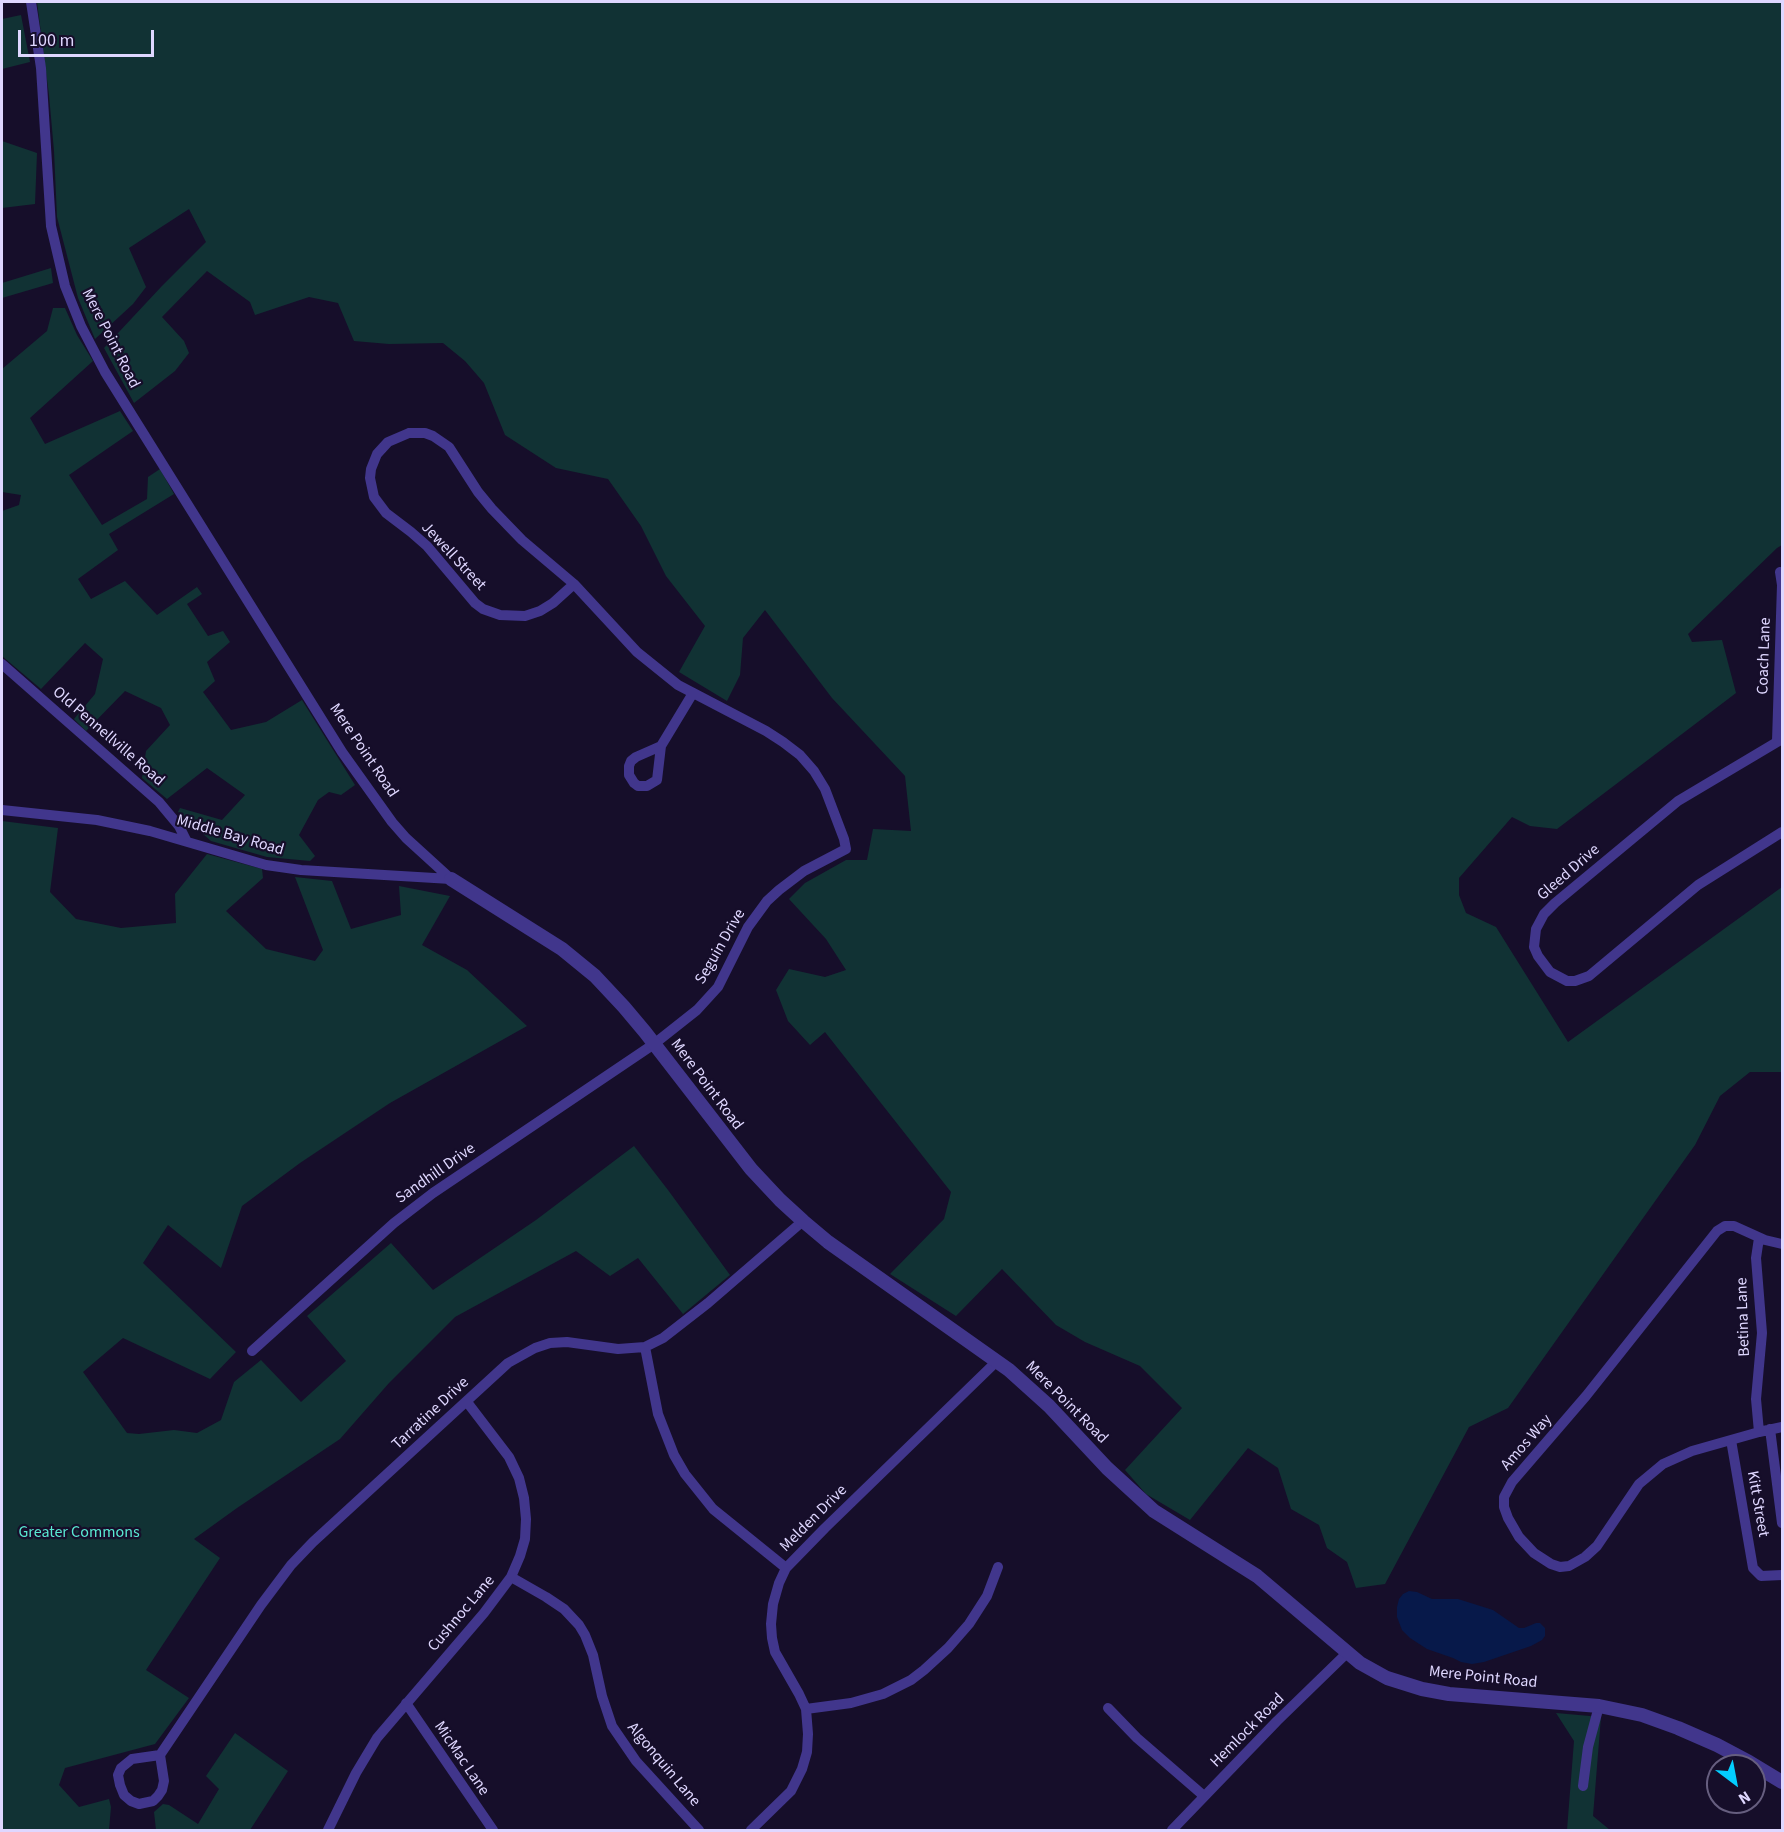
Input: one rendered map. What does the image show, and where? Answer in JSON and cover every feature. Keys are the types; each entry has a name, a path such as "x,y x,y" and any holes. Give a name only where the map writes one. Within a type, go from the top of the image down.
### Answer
{"street":[{"name":"Mere Point Road","path":"31,2 42,78 51,226 65,286 81,326 111,382 342,752 406,838 451,879 528,926 579,962 617,999 751,1169 803,1221 828,1242 1009,1370 1049,1406 1107,1468 1154,1511 1257,1576 1360,1663 1387,1678 1422,1689 1484,1697 1599,1706 1642,1715 1732,1752 1782,1782"},
{"name":"Jewell Street","path":"574,584 553,603 525,616 500,615 483,609 461,588 427,546 379,506 374,497 370,478 377,454 388,442 409,433 425,433 441,440 449,447 478,492 492,509 522,540 574,584 637,651 678,685 766,731 800,755 814,771 825,789 846,849"},
{"name":"Coach Lane","path":"1780,572 1782,585 1780,740"},
{"name":"Old Pennellville Road","path":"2,664 159,802 179,826 186,840"},
{"path":"661,746 693,693"},
{"name":"Gleed Drive","path":"1780,740 1678,801 1555,903 1544,914 1536,928 1534,947 1538,956 1543,965 1558,977 1567,981 1582,980 1604,965 1698,885 1782,832"},
{"name":"Middle Bay Road","path":"2,810 97,820 168,835 266,865 302,870 451,879"},
{"name":"Seguin Drive","path":"654,1044 697,1010 713,993 727,972 748,927 767,901 804,871 846,849"},
{"name":"Sandhill Drive","path":"252,1351 394,1223 433,1193 654,1044"},
{"name":"Tarratine Drive","path":"160,1755 261,1605 291,1565 313,1542 508,1363 535,1348 550,1343 567,1342 618,1349 645,1347 663,1338 708,1303 803,1221"},
{"name":"Amos Way","path":"1782,1244 1759,1238 1734,1226 1725,1226 1712,1237 1586,1396 1512,1482 1504,1497 1504,1507 1519,1537 1534,1553 1551,1564 1560,1567 1569,1566 1585,1557 1597,1546 1639,1484 1663,1464 1692,1451 1782,1427"},
{"name":"Betina Lane","path":"1759,1238 1756,1258 1762,1333 1756,1399 1782,1523"},
{"path":"645,1347 661,1424 685,1474 713,1509 786,1568"},
{"name":"Melden Drive","path":"751,1830 791,1791 799,1777 807,1752 806,1709 775,1652 772,1638 773,1604 786,1568 996,1362"},
{"name":"Cushnoc Lane","path":"328,1830 364,1759 387,1725 484,1613 511,1577 520,1556 525,1539 526,1519 519,1478 503,1448 467,1402"},
{"name":"Kitt Street","path":"1731,1440 1752,1564 1761,1576 1782,1575"},
{"path":"806,1709 851,1703 883,1694 911,1680 948,1648 969,1624 987,1596 998,1567"},
{"name":"Algonquin Lane","path":"511,1577 564,1609 579,1625 593,1655 602,1696 612,1726 636,1761 699,1830"},
{"name":"Hemlock Road","path":"1172,1830 1347,1653"},
{"name":"MicMac Lane","path":"406,1703 493,1830"},
{"path":"1583,1786 1588,1747 1599,1706"},
{"path":"1108,1708 1137,1738 1204,1796"},
{"path":"160,1755 164,1781 162,1790 153,1801 139,1804 131,1801 124,1794 120,1785 118,1775 121,1768 132,1760 160,1755"}],"green space":[{"path":"37,2 1782,2 1782,545 1688,634 1692,642 1722,640 1736,693 1557,829 1530,826 1512,817 1459,878 1459,895 1466,913 1496,927 1568,1042 1782,887 1782,1072 1750,1072 1720,1096 1695,1145 1508,1408 1469,1427 1385,1584 1356,1588 1347,1562 1327,1548 1319,1525 1291,1509 1278,1468 1248,1448 1190,1520 1146,1494 1125,1470 1182,1408 1140,1366 1085,1342 1056,1325 1002,1269 956,1316 890,1274 944,1219 951,1192 825,1032 810,1045 788,1021 776,990 789,969 825,977 846,970 826,939 789,899 805,883 846,860 867,860 873,829 911,831 905,776 832,698 765,610 743,638 740,675 727,701 679,672 705,626 666,576 641,526 608,479 556,468 505,435 484,383 465,361 443,343 389,344 354,341 338,303 309,297 255,315 250,302 207,271 162,317 184,341 189,353 175,371 134,403 104,348 206,242 189,209 129,248 146,287 133,304 95,339 78,298 57,217 49,95"},
{"path":"21,15 30,62 2,69 2,19"},
{"path":"2,141 37,153 35,204 2,208"},
{"path":"51,268 53,283 2,298 2,283"},
{"path":"53,308 65,308 77,335 93,361 30,418 45,444 120,411 133,431 69,475 102,525 147,499 148,477 160,469 174,494 109,534 118,550 78,579 91,599 125,581 157,615 197,587 202,594 187,604 208,636 223,631 230,642 207,662 215,681 203,692 231,730 266,722 302,700 355,785 341,795 329,792 318,800 299,835 315,856 310,861 267,857 211,841 178,812 180,808 222,820 245,795 207,768 167,799 142,778 146,751 170,725 161,708 125,691 86,731 74,719 95,694 103,659 85,643 41,689 2,656 2,511 19,505 21,495 2,492 2,369 47,331"},
{"name":"Greater Commons","path":"2,821 58,828 50,892 76,919 121,928 176,923 175,894 207,854 262,869 263,878 226,911 266,949 315,961 323,950 295,877 332,881 351,929 401,915 399,886 450,896 422,945 467,970 527,1026 390,1103 300,1163 242,1206 221,1268 168,1225 143,1263 236,1352 210,1379 123,1338 83,1372 127,1433 174,1430 197,1433 221,1420 234,1382 261,1360 301,1402 346,1361 307,1316 391,1243 433,1290 536,1220 634,1146 730,1275 683,1314 638,1258 610,1276 576,1251 455,1317 389,1383 340,1439 194,1539 220,1558 146,1670 189,1698 155,1744 65,1768 59,1785 79,1807 109,1799 111,1807 109,1830 2,1830"},
{"path":"1556,1713 1601,1717 1593,1816 1610,1830 1567,1830 1574,1741"},
{"path":"235,1733 288,1771 250,1830 156,1830 154,1812 163,1804 169,1805 198,1824 219,1789 206,1776"}],"water":[{"path":"1409,1591 1432,1599 1458,1599 1493,1610 1519,1628 1540,1623 1545,1628 1545,1636 1531,1646 1484,1662 1472,1664 1461,1662 1427,1649 1402,1630 1397,1617 1397,1607 1399,1599"}]}
